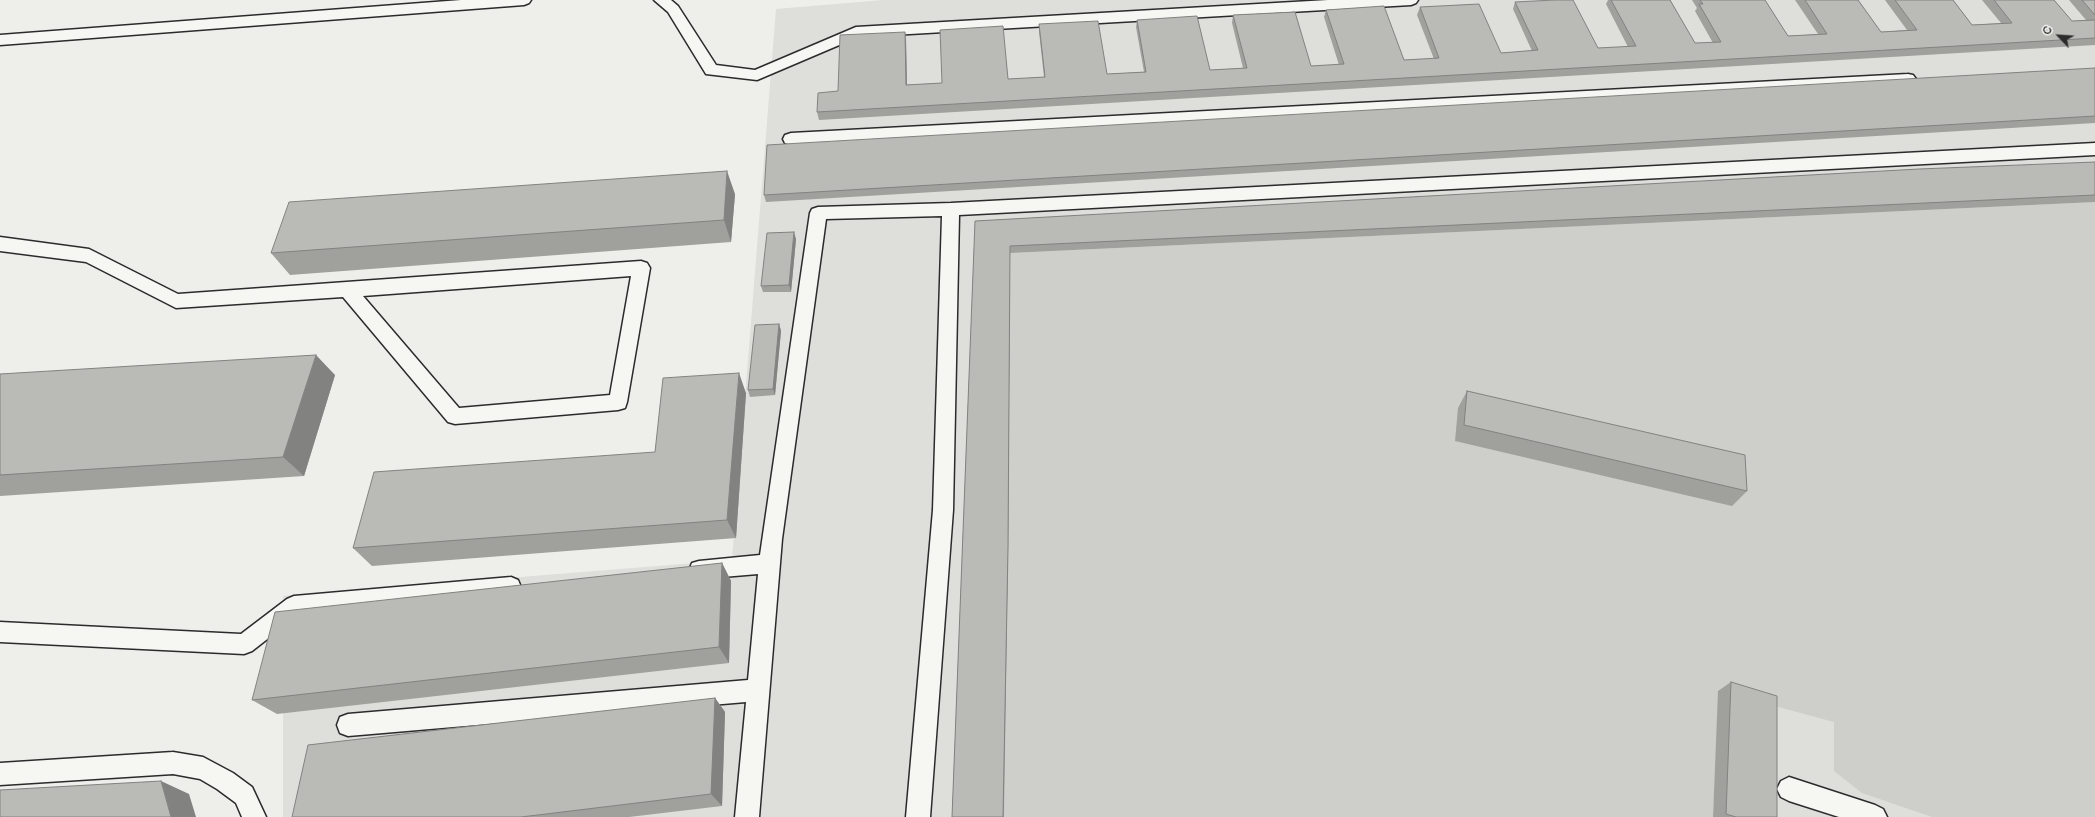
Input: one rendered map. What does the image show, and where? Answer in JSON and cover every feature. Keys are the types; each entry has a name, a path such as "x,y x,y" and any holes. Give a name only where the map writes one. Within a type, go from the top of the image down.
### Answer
{"lane":[{"path":"0,40 524,0"},
{"path":"661,0 673,9 711,70 757,75 856,32 1411,0"},
{"path":"791,139 1920,79"},
{"path":"747,817 757,690 770,564 818,213 951,209 2095,149"},
{"path":"918,817 943,510 951,209"},
{"path":"0,244 89,256 176,301 348,290 641,268 618,402 455,416 348,290"},
{"path":"682,571 770,564"},
{"path":"0,632 244,644 294,606 532,585"},
{"path":"348,725 757,690"},
{"path":"0,774 173,763 203,768 225,781 244,795 254,817"},
{"path":"1789,789 1875,817"}],"shaded area":[{"path":"883,0 2095,0 2095,817 283,817 283,596 732,560 776,9"},
{"path":"2095,202 2095,817 1932,817 1862,793 1834,771 1834,722 1719,691 1713,817 1004,817 1008,554 1010,253"}],"building":[{"path":"1573,0 1598,48 1636,46 1611,0 1670,0 1695,43 1721,42 1699,4 1703,4 1700,0 1765,0 1788,36 1827,34 1805,0 1858,0 1881,32 1917,30 1895,0 1953,0 1972,25 2012,23 1994,0 2054,0 2072,21 2095,20 2095,38 817,112 818,93 838,91 840,35 905,32 906,85 942,83 940,30 1003,26 1008,79 1045,77 1039,24 1098,21 1107,74 1146,72 1137,20 1197,16 1210,70 1247,68 1233,15 1295,12 1311,66 1344,64 1326,10 1384,6 1404,60 1439,58 1420,7 1479,4 1501,53 1538,50 1515,2"},
{"path":"2082,0 2095,0 2095,15"},
{"path":"2095,68 2095,116 764,195 767,145"},
{"path":"2095,162 2095,195 1010,246 1008,548 1003,817 952,817 975,221 1919,169"},
{"path":"727,171 724,220 271,253 289,202"},
{"path":"794,232 789,285 761,286 767,233"},
{"path":"779,324 773,389 748,390 755,325"},
{"path":"316,355 283,457 0,475 0,374"},
{"path":"739,373 727,520 353,548 374,472 655,452 663,378"},
{"path":"1467,391 1745,455 1747,491 1464,425"},
{"path":"722,563 719,647 252,700 275,612"},
{"path":"1731,682 1777,696 1777,817 1736,817 1726,814"},
{"path":"715,698 711,794 521,817 292,817 308,745"},
{"path":"161,781 171,817 0,817 0,790"}]}
